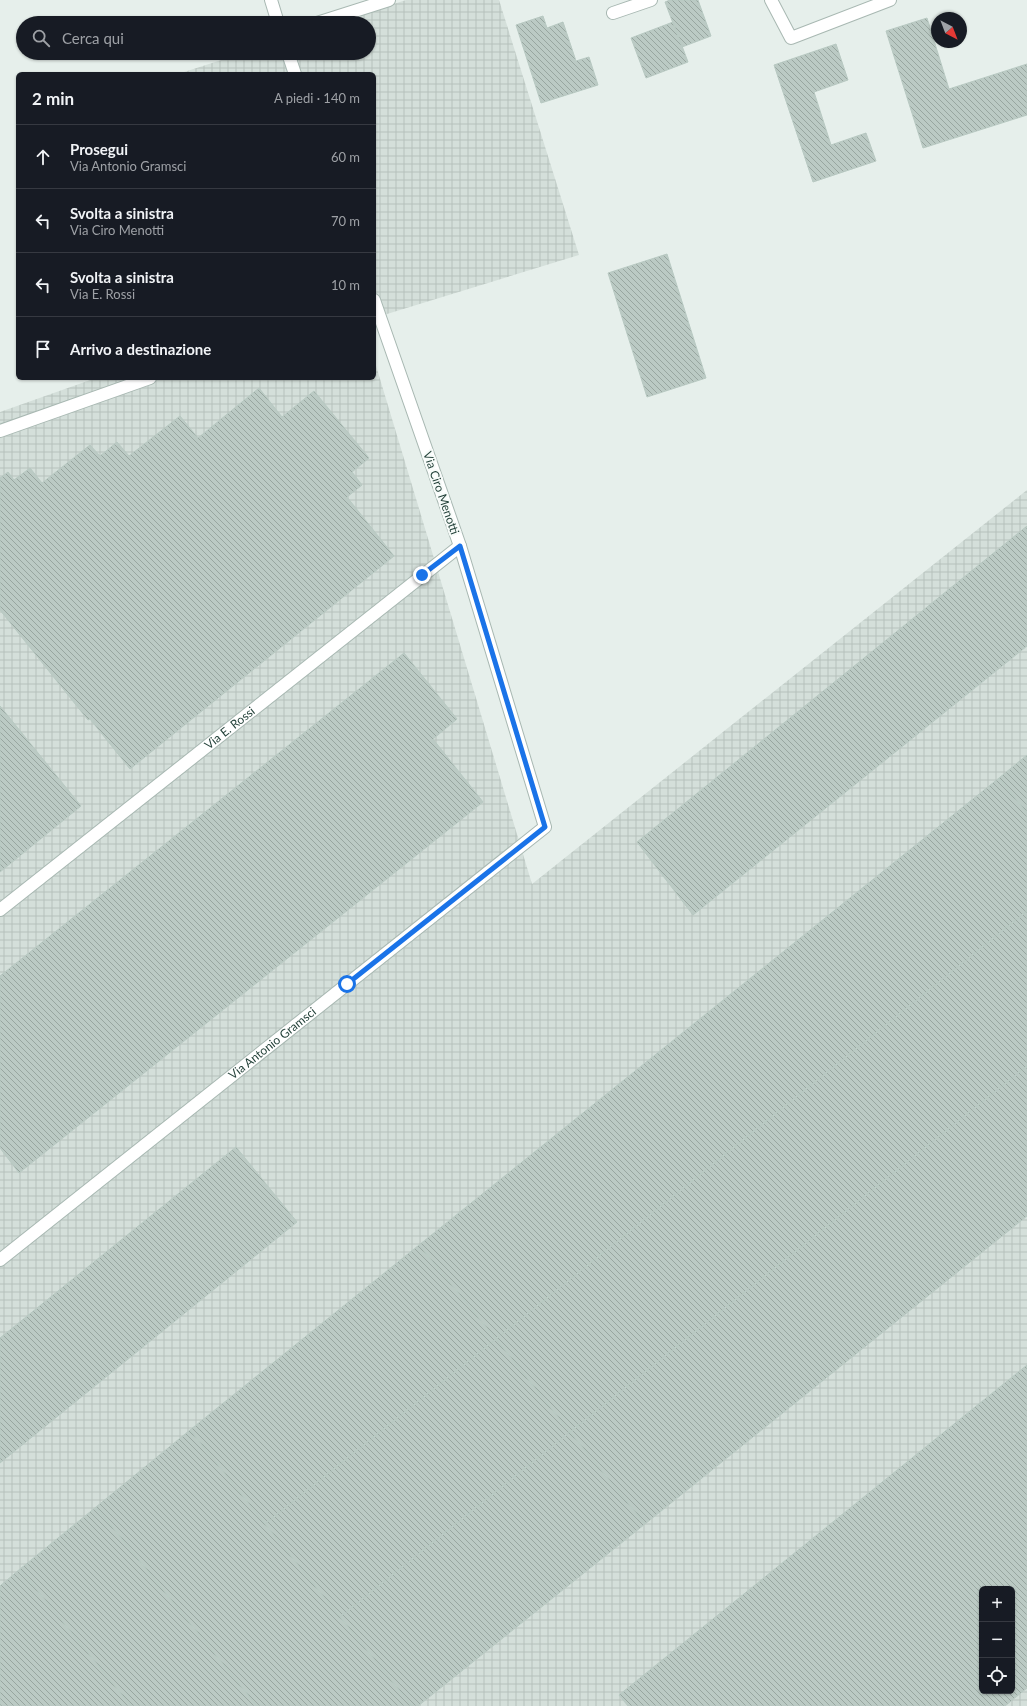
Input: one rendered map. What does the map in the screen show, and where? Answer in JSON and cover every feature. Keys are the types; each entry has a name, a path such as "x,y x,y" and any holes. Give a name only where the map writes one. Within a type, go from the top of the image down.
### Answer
{"street":[{"path":"271,0 276,16"},
{"path":"339,16 389,0"},
{"path":"613,13 651,0"},
{"path":"771,0 791,38 890,0"},
{"path":"290,60 294,72"},
{"name":"Via Ciro Menotti","path":"376,306 460,546 545,827"},
{"path":"0,431 144,380"},
{"name":"Via E. Rossi","path":"0,910 460,546"},
{"name":"Via Antonio Gramsci","path":"0,1260 545,827"}],"shaded area":[{"path":"406,0 499,0 579,255 376,317 376,72 184,72 221,60 376,60 376,16 357,16"},
{"path":"376,366 532,884 1027,490 1027,1706 0,1706 0,412 90,380 376,380"}],"building":[{"path":"670,0 698,0 711,36 682,47 665,2"},
{"path":"543,16 547,28 563,22 576,61 589,57 598,85 541,103 516,25"},
{"path":"927,18 931,31 931,48 936,48 949,89 1027,64 1027,115 923,148 886,31"},
{"path":"673,22 688,62 646,78 631,38"},
{"path":"836,44 848,80 814,92 831,145 866,133 876,161 813,182 774,65"},
{"path":"667,254 706,378 647,397 608,273"},
{"path":"259,388 282,417 314,391 369,458 352,472 362,485 347,497 394,556 130,769 90,719 88,720 0,610 0,478 8,472 14,480 30,468 42,483 90,445 100,456 117,442 129,456 180,416 198,438"},
{"path":"1027,526 1027,646 693,915 637,842"},
{"path":"404,653 457,719 433,739 483,802 19,1173 0,1148 0,976"},
{"path":"0,706 81,806 0,872"},
{"path":"1027,755 1027,813 999,778"},
{"path":"999,778 1027,813 1027,911 496,1339 419,1245"},
{"path":"1027,911 1027,1066 570,1432 496,1339"},
{"path":"1027,1066 1027,1216 645,1524 570,1432"},
{"path":"236,1147 297,1222 0,1463 0,1338"},
{"path":"419,1245 496,1339 265,1524 190,1430"},
{"path":"496,1339 570,1432 340,1617 265,1524"},
{"path":"1027,1365 1027,1688 1005,1706 628,1706 619,1695"},
{"path":"190,1430 412,1706 257,1706 96,1507"},
{"path":"570,1432 645,1524 418,1706 412,1706 340,1617"},
{"path":"96,1507 257,1706 131,1706 20,1569"},
{"path":"20,1569 131,1706 0,1706 0,1586"}],"route":[{"path":"347,984 545,827 460,546 422,575"}]}
